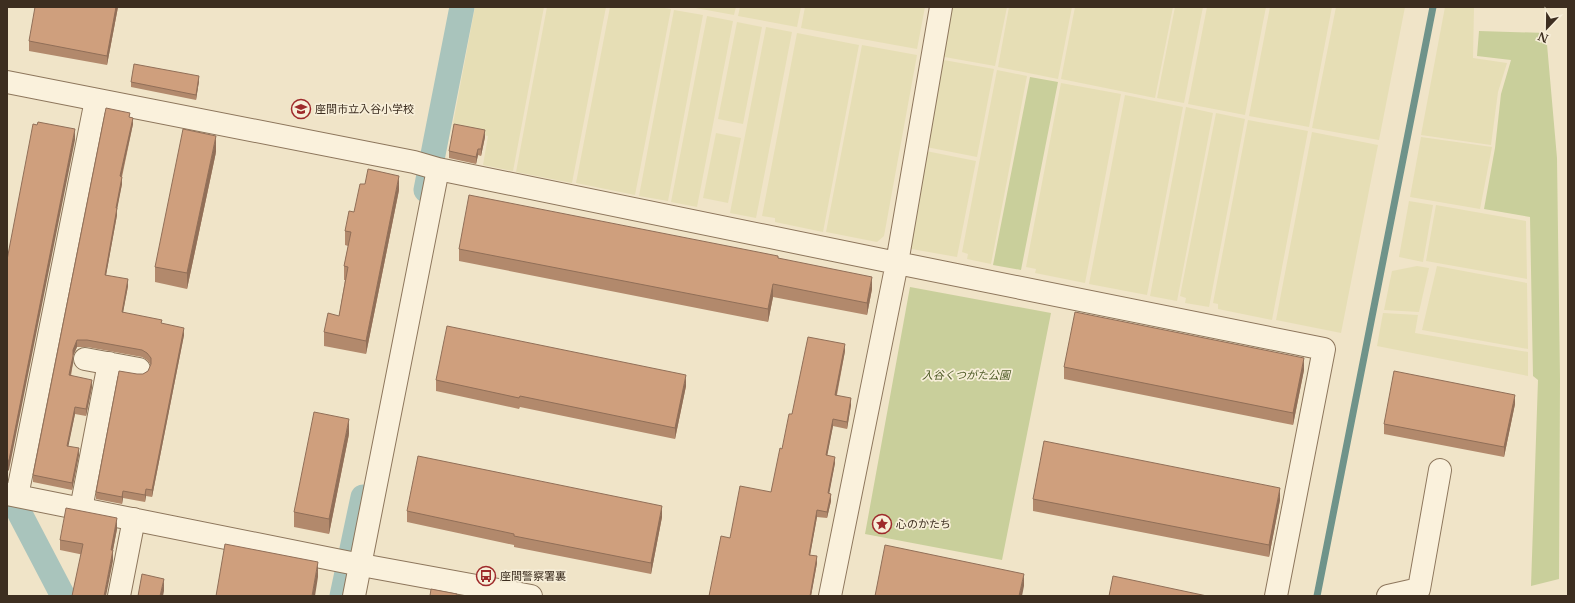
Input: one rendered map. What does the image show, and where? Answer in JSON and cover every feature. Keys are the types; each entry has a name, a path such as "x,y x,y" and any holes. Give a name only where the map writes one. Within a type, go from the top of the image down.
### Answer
{"street":[{"path":"830,596 896,263 941,7"},
{"path":"7,82 429,166 896,263 1324,348 1276,596"},
{"path":"96,100 12,495 358,564 531,596"},
{"path":"354,596 358,564 429,166"},
{"path":"85,359 139,369"},
{"path":"81,509 109,363"},
{"path":"1388,596 1419,589 1440,470"},
{"path":"119,596 134,519"}],"shaded area":[{"path":"475,7 544,7 513,171 483,165 488,136 452,129"},
{"path":"547,7 606,7 572,183 516,172"},
{"path":"610,7 658,7 671,9 635,195 576,183"},
{"path":"690,7 736,7 734,15"},
{"path":"740,7 801,7 797,27 738,16"},
{"path":"805,7 925,7 917,49 801,28"},
{"path":"948,7 1007,7 995,66 939,56"},
{"path":"1009,7 1072,7 1058,79 998,67"},
{"path":"1075,7 1173,7 1155,98 1061,79"},
{"path":"1175,7 1203,7 1184,103 1157,98"},
{"path":"1207,7 1266,7 1245,115 1188,104"},
{"path":"1270,7 1332,7 1309,127 1249,116"},
{"path":"1336,7 1405,7 1379,140 1312,128"},
{"path":"1445,7 1474,7 1473,58 1507,63 1498,92 1491,145 1421,135"},
{"path":"674,10 703,15 668,201 639,196"},
{"path":"707,16 733,21 697,207 671,202"},
{"path":"737,22 762,27 743,124 718,119"},
{"path":"766,27 792,32 756,218 730,213"},
{"path":"797,33 859,45 823,232 775,222 775,218 762,216"},
{"path":"862,45 917,55 884,236 877,242 826,232"},
{"path":"938,59 994,69 977,157 921,146"},
{"path":"997,70 1027,76 991,264 967,259 968,254 962,252"},
{"path":"1061,83 1121,94 1085,283 1035,273 1036,269 1026,267"},
{"path":"1125,95 1183,107 1147,295 1089,284"},
{"path":"1186,107 1213,113 1177,301 1150,296"},
{"path":"1216,113 1245,119 1209,307 1185,303 1186,298 1180,296"},
{"path":"1248,120 1308,131 1272,320 1218,309 1218,304 1213,303"},
{"path":"1312,132 1378,145 1341,333 1276,320"},
{"path":"716,133 741,138 728,203 703,198"},
{"path":"1421,137 1492,147 1480,209 1410,197"},
{"path":"926,151 976,161 957,257 906,248"},
{"path":"1409,201 1433,205 1423,262 1399,257"},
{"path":"1436,205 1526,221 1527,279 1426,261"},
{"path":"1417,266 1429,268 1419,312 1384,310 1392,271"},
{"path":"1437,266 1527,283 1528,349 1422,330"},
{"path":"1383,313 1418,315 1415,333 1528,352 1528,376 1377,346"}],"green space":[{"path":"1479,31 1546,33 1557,158 1560,379 1559,579 1531,586 1538,380 1533,376 1530,217 1484,209 1495,148 1501,94 1511,60 1477,56"},
{"path":"1030,77 1058,82 1021,270 993,265"},
{"name":"入谷くつがた公園","path":"910,287 1051,313 1002,560 865,534"}],"building":[{"path":"35,7 116,7 107,56 29,41"},
{"path":"134,64 199,76 196,95 131,82"},
{"path":"106,108 130,113 129,117 133,118 120,176 122,177 105,275 128,279 122,312 162,320 161,323 184,328 152,490 146,489 145,495 123,491 122,497 96,492 119,371 143,374 148,371 151,364 151,358 142,350 87,340 77,340 73,350 69,375 92,380 86,409 75,407 67,446 79,448 72,483 33,475"},
{"path":"38,122 75,129 9,460 7,461 7,260 33,124 37,125"},
{"path":"454,124 485,130 481,149 478,149 476,157 449,151"},
{"path":"183,129 216,136 187,273 155,267"},
{"path":"368,169 399,176 366,341 324,332 328,313 339,316 348,267 344,266 351,232 345,231 349,211 354,212 360,184 365,184"},
{"path":"469,195 778,256 778,258 872,277 867,303 773,284 768,309 459,249"},
{"path":"1075,312 1304,358 1293,413 1064,367"},
{"path":"447,326 686,375 675,428 520,396 519,398 436,380"},
{"path":"808,337 845,344 835,395 851,398 847,422 833,419 826,455 835,457 828,493 831,494 827,512 817,510 809,555 817,556 810,596 709,596 721,536 730,538 740,486 771,492 789,414 792,414"},
{"path":"1394,371 1515,395 1504,447 1384,424"},
{"path":"314,412 349,419 329,519 294,512"},
{"path":"1044,441 1280,488 1269,545 1033,499"},
{"path":"418,456 662,506 651,563 514,536 514,534 407,511"},
{"path":"66,508 117,518 111,550 113,550 104,596 72,596 83,544 60,540"},
{"path":"225,544 318,562 312,596 216,596"},
{"path":"885,545 1024,574 1019,596 875,596"},
{"path":"142,574 164,579 160,596 138,596"},
{"path":"1113,576 1207,596 1109,596"},
{"path":"431,589 457,594 457,596 430,596"}],"waterway":[{"path":"426,190 462,7"},
{"path":"1317,596 1433,7"},
{"path":"342,596 363,497"},
{"path":"18,510 63,596"}],"place":[{"name":"座間市立入谷小学校","path":"301,109"},
{"name":"心のかたち","path":"882,524"},
{"name":"座間警察署裏","path":"486,576"}]}
